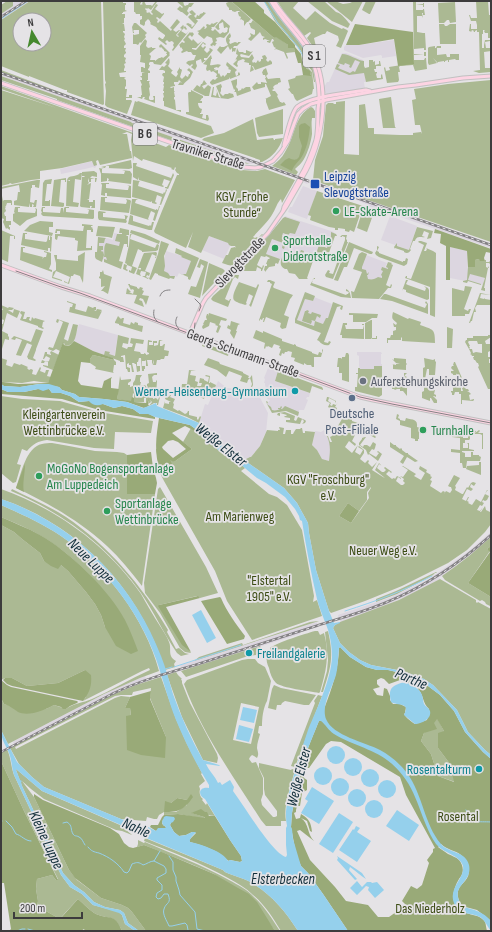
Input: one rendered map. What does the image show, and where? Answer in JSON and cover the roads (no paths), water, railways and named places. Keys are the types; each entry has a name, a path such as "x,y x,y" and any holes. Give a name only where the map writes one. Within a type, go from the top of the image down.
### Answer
{"main road":[{"name":"S 1","path":"271,1 278,14 300,39 310,55 314,66 321,100"},
{"name":"S 1","path":"274,1 285,18 302,36 313,53 319,72 321,100"},
{"name":"B 6","path":"284,147 292,116 297,108 308,101 321,100 366,90 371,91 463,78 491,76"},
{"name":"Travniker Straße","path":"1,83 232,164 255,168 268,164 277,157 288,141 298,114 303,109 321,100"},
{"name":"Slevogtstraße","path":"301,179 311,156 316,139 318,107 321,100"},
{"name":"Slevogtstraße","path":"190,333 206,298 266,235 283,213 310,163 318,139 321,100"},
{"path":"315,103 318,107"},
{"name":"Georg-Schumann-Straße","path":"1,265 190,333 347,392 367,398 491,423"}],"water":[{"path":"1,384 4,386 20,387 49,384 59,387 62,390 75,394 79,397 127,402 143,408 156,403 157,406 199,423 220,441 228,451 232,451 237,455 237,457 244,460 284,488 297,503 308,523 316,570 329,611 334,623 340,622 333,628 340,643 360,660 371,665 402,671 424,679 433,685 457,710 468,732 491,755 491,759 465,732 454,711 440,695 428,686 405,674 366,667 350,657 340,647 339,648 336,675 325,708 326,719 335,730 350,738 374,747 388,755 407,773 417,791 435,836 444,847 461,855 467,860 469,865 468,876 459,889 458,899 462,906 485,915 491,921 491,931 485,921 480,917 462,912 456,907 453,892 462,875 463,866 458,859 436,844 426,826 415,797 406,779 384,758 334,734 321,721 319,721 304,758 292,813 291,827 301,866 308,873 348,931 298,931 278,904 252,883 144,837 121,825 42,791 16,769 20,780 22,781 22,786 63,873 74,885 94,902 105,907 120,910 124,913 128,923 139,931 135,931 125,924 122,915 119,913 93,905 82,894 70,887 61,875 14,775 10,756 3,740 1,730 17,762 44,787 121,819 156,831 158,828 166,827 162,822 164,817 174,817 175,819 170,825 174,832 179,836 196,832 191,838 190,842 217,852 228,861 242,861 241,856 200,793 203,788 209,788 209,785 195,761 173,712 149,641 129,606 105,575 76,547 46,527 1,505 1,499 28,510 77,540 118,581 135,604 149,629 163,661 179,711 203,760 220,766 206,764 218,783 220,782 222,785 230,780 234,787 233,791 266,838 280,854 286,857 286,810 288,798 308,730 329,675 332,657 331,644 317,599 302,521 300,520 295,509 285,497 218,450 210,440 190,425 148,414 140,414 133,409 122,406 114,408 103,404 94,405 89,401 79,402 70,396 61,393 52,393 49,389 43,391 38,389 24,392 8,392 1,389"},
{"path":"201,610 216,638 207,643 192,615"},
{"path":"401,683 407,683 421,692 424,704 430,711 428,719 415,724 404,715 406,711 405,706 391,702 390,695 392,688"},
{"path":"243,707 257,710 254,723 240,720"},
{"path":"239,725 253,729 249,742 236,739"},
{"path":"336,746 342,749 345,755 342,761 336,764 330,761 327,755 330,749"},
{"path":"353,758 359,761 362,767 359,773 353,776 347,773 344,767 347,761"},
{"path":"323,767 329,770 332,776 329,782 323,785 317,782 314,776 317,770"},
{"path":"370,769 376,772 379,778 376,784 370,787 364,784 361,778 364,772"},
{"path":"340,778 346,781 349,787 346,793 340,796 334,793 331,787 334,781"},
{"path":"387,780 393,783 396,789 393,795 387,798 381,795 378,789 381,783"},
{"path":"312,787 334,801 319,824 301,813 308,801 305,799"},
{"path":"357,789 363,792 366,798 363,804 357,807 351,804 348,798 351,792"},
{"path":"374,800 380,803 383,809 380,815 374,818 368,815 365,809 368,803"},
{"path":"397,810 419,825 409,841 386,826"},
{"path":"339,813 353,822 333,853 319,844"},
{"path":"356,826 360,828 357,832 371,841 357,862 339,850"},
{"path":"337,856 362,873 366,879 350,867 349,870 357,879 355,880 337,860"},
{"path":"357,881 362,887 367,882 377,882 384,890 375,898 368,890 369,887 366,886 357,895 350,888"}],"waterway":[{"path":"1,19 28,1"},
{"path":"264,1 277,22 298,47 308,65"},
{"path":"268,1 278,17 302,46 311,62"},
{"path":"345,611 390,595 432,576"},
{"path":"174,667 241,645"},
{"path":"165,669 172,667"},
{"path":"466,810 471,818 476,821 491,822"},
{"name":"Kleine Luppe","path":"6,821 16,834 31,841"},
{"path":"63,823 69,823 73,834 81,838 85,845"},
{"path":"88,847 93,851 110,858 124,872 127,873 132,864 140,863 143,865 154,861 160,851"},
{"path":"169,856 173,862 173,870 180,895 195,912 197,929 205,931"},
{"path":"154,861 164,866 166,869 166,873 157,878 162,885 162,890 157,893 156,897 158,899 164,894 168,894 169,901 165,907 164,915 169,926 185,923 188,930"},
{"path":"17,931 25,929"},
{"path":"28,929 35,931"}],"tram line":[{"path":"16,271 80,293 360,397 491,423"},
{"path":"160,296 164,291 170,290"},
{"path":"195,299 201,306 199,311"},
{"path":"154,310 154,317 158,322"},
{"path":"177,317 176,323 179,329"},
{"path":"195,323 194,331 198,336"}],"railway":[{"path":"1,17 26,1"},
{"path":"1,73 491,245"},
{"path":"1,752 132,685 361,612 401,596 442,573 491,535"}],"place":[{"name":"Leipzig Slevogtstraße","path":"315,184"},
{"name":"LE-Skate-Arena","path":"336,211"},
{"name":"Sporthalle Diderotstraße","path":"275,248"},
{"name":"Auferstehungskirche","path":"363,381"},
{"name":"Werner-Heisenberg-Gymnasium","path":"295,391"},
{"name":"Deutsche Post-Filiale","path":"352,398"},
{"name":"Turnhalle","path":"423,430"},
{"name":"MoGoNo Bogensportanlage Am Luppedeich","path":"39,476"},
{"name":"Sportanlage Wettinbrücke","path":"107,511"},
{"name":"Freilandgalerie","path":"249,653"},
{"name":"Rosentalturm","path":"479,769"}],"park label":[{"name":"KGV „Frohe Stunde“","path":"242,204"},
{"name":"Kleingartenverein Wettinbrücke e.V.","path":"64,422"},
{"name":"KGV \"Froschburg\" e.V.","path":"328,488"},
{"name":"Am Marienweg","path":"240,516"},
{"name":"Neuer Weg e.V.","path":"383,550"},
{"name":"\"Elstertal 1905\" e.V.","path":"269,588"},
{"name":"Rosental","path":"458,816"},
{"name":"Das Niederholz","path":"430,908"}],"water label":[{"name":"Weiße Elster","path":"221,445"},
{"name":"Neue Luppe","path":"91,561"},
{"name":"Parthe","path":"411,679"},
{"name":"Weiße Elster","path":"299,777"},
{"name":"Nahle","path":"136,828"},
{"name":"Elsterbecken","path":"283,879"}]}
